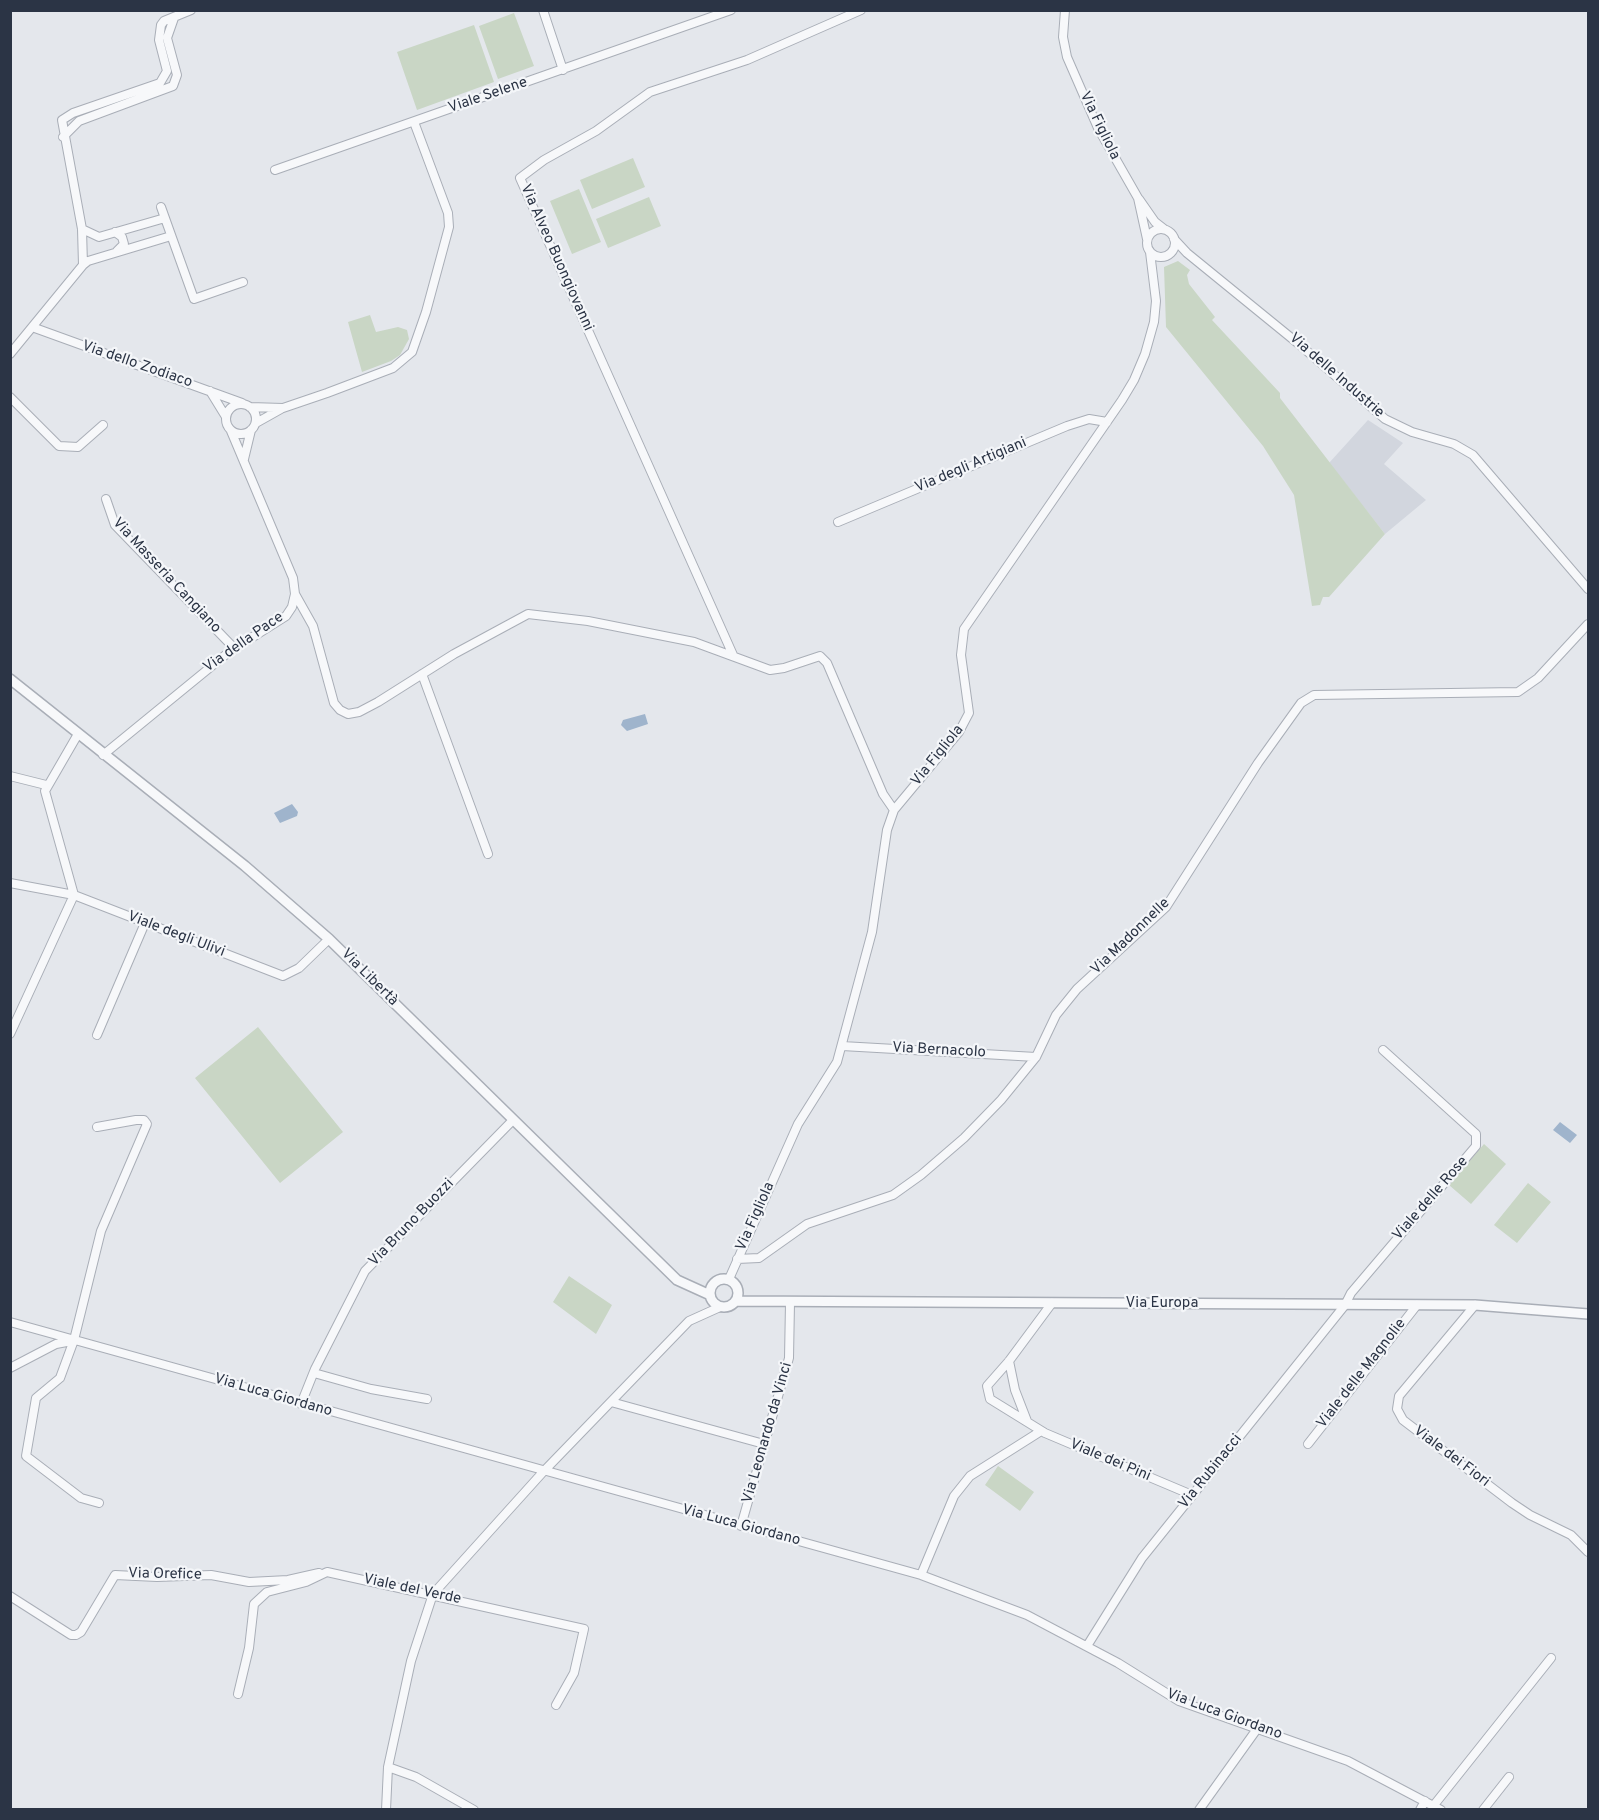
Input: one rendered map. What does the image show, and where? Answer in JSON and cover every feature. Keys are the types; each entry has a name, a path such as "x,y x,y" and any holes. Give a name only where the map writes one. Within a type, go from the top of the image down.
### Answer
{"street":[{"path":"83,265 82,229 63,137 62,120 73,113 150,88 166,78 166,66 159,32 164,21 191,10"},
{"path":"543,10 563,70"},
{"name":"Viale Selene","path":"275,170 731,10"},
{"name":"Via Alveo Buongiovanni","path":"733,655 687,546 520,178 544,160 596,131 650,92 747,60 861,10"},
{"name":"Via Figliola","path":"1065,10 1063,37 1067,57 1098,128 1138,198 1147,239"},
{"name":"Via dello Zodiaco","path":"32,327 246,405 283,408 393,368 412,352 429,302 449,227 448,213 414,122"},
{"name":"Via delle Industrie","path":"1138,198 1155,222 1166,230 1187,253 1300,345 1385,419 1412,432 1454,444 1473,455 1588,589"},
{"path":"161,207 194,299 243,282"},
{"path":"82,229 99,237 165,218"},
{"path":"1163,256 1150,252 1147,239 1153,231 1166,230"},
{"path":"116,232 122,237 124,244 117,252"},
{"path":"10,354 83,265 171,236"},
{"path":"1171,252 1174,239"},
{"name":"Via Figliola","path":"729,1279 798,1124 837,1062 872,932 887,830 894,810 965,723 969,700 961,655 964,629 1107,422 1134,380 1145,354 1154,322 1154,272 1150,252"},
{"path":"1154,272 1163,256 1171,252 1187,253"},
{"path":"210,392 226,417 293,578 295,594 313,626 334,703 344,712 359,712 498,628 528,614 588,621 664,635 775,670 820,656 823,657 883,794 894,810"},
{"path":"10,397 59,446 78,447 103,425"},
{"path":"226,417 233,405 246,405 256,414 243,461"},
{"path":"231,431 244,434 283,408"},
{"name":"Via degli Artigiani","path":"838,522 1067,426 1089,419 1107,422"},
{"name":"Via Masseria Cangiano","path":"106,499 115,525 234,648"},
{"name":"Via della Pace","path":"103,755 234,648 286,616 295,594"},
{"name":"Via Madonnelle","path":"737,1259 759,1258 807,1224 893,1195 964,1138 1001,1100 1036,1057 1056,1014 1077,989 1166,907 1258,763 1301,703 1314,695 1518,692 1532,683 1588,624"},
{"path":"422,674 488,854"},
{"name":"Via Libertà","path":"10,679 245,866 329,939 512,1121 677,1280 710,1295"},
{"path":"10,1034 74,895 45,791 46,785 78,734"},
{"path":"10,776 46,785"},
{"name":"Viale degli Ulivi","path":"10,883 74,895 283,976 299,968 329,939"},
{"path":"97,1035 145,923"},
{"name":"Via Bernacolo","path":"842,1046 1036,1057"},
{"name":"Viale delle Rose","path":"1345,1305 1389,1246 1468,1157 1478,1139 1476,1134 1383,1050"},
{"path":"97,1127 136,1120 144,1120 147,1124 101,1232 74,1340 60,1378 36,1398 26,1456 81,1498 99,1503"},
{"name":"Via Bruno Buozzi","path":"301,1404 314,1372 365,1271 512,1121"},
{"path":"386,1809 388,1767 411,1661 433,1593 543,1472 689,1321 720,1307 729,1306 736,1301 738,1288 729,1279 715,1282 710,1295 713,1303 720,1307"},
{"name":"Via Europa","path":"736,1301 1475,1305 1588,1314"},
{"name":"Via Leonardo da Vinci","path":"741,1526 789,1358 790,1303"},
{"name":"Viale dei Pini","path":"1052,1303 1009,1361 987,1386 986,1392 990,1399 1041,1431 1192,1495"},
{"name":"Via Rubinacci","path":"1087,1646 1142,1558 1345,1305"},
{"name":"Viale delle Magnolie","path":"1308,1443 1417,1305"},
{"name":"Viale dei Fiori","path":"1475,1305 1399,1396 1397,1409 1403,1420 1512,1503 1530,1515 1570,1535 1588,1552"},
{"name":"Via Luca Giordano","path":"10,1322 543,1472 921,1575 1027,1615 1087,1646 1179,1701 1348,1761 1437,1808"},
{"path":"10,1368 56,1344 74,1340"},
{"path":"1009,1361 1015,1389 1030,1424"},
{"path":"314,1372 371,1389 427,1399"},
{"path":"611,1402 764,1444"},
{"path":"921,1575 954,1496 970,1476 1041,1431"},
{"path":"238,1694 249,1648 254,1604 267,1592 306,1582 327,1572"},
{"name":"Viale del Verde","path":"327,1572 433,1593 584,1629 574,1673 556,1705"},
{"name":"Via Orefice","path":"10,1596 71,1635 76,1635 81,1632 116,1575 157,1577 211,1575 249,1582 288,1580 327,1572"},
{"path":"1437,1808 1551,1658"},
{"path":"1199,1809 1257,1729"},
{"path":"388,1767 416,1777 474,1809"},
{"path":"1483,1809 1509,1777"},
{"path":"1420,1809 1425,1801"}],"shaded area":[{"path":"1368,420 1403,443 1384,464 1426,500 1385,534 1329,463"}],"green space":[{"path":"514,13 534,66 498,79 479,26"},
{"path":"474,25 494,82 417,110 397,52"},
{"path":"633,158 645,187 592,209 580,180"},
{"path":"579,189 601,242 572,254 550,201"},
{"path":"649,197 661,226 608,248 596,219"},
{"path":"1178,261 1190,270 1187,275 1189,284 1215,317 1212,320 1280,393 1280,398 1385,534 1329,597 1323,597 1320,605 1312,606 1294,495 1263,446 1166,327 1164,267"},
{"path":"370,315 376,332 398,327 407,330 409,339 400,355 391,361 362,372 348,322"},
{"path":"258,1027 343,1132 280,1183 195,1078"},
{"path":"1484,1144 1506,1164 1471,1204 1449,1185"},
{"path":"1528,1183 1551,1202 1517,1243 1494,1225"},
{"path":"569,1276 612,1305 596,1334 553,1302"},
{"path":"998,1466 1034,1492 1020,1511 985,1485"}],"water":[{"path":"645,714 648,724 627,731 621,725 623,720"},
{"path":"292,804 298,812 297,816 280,823 274,813"},
{"path":"1560,1122 1577,1135 1570,1143 1553,1130"}]}
